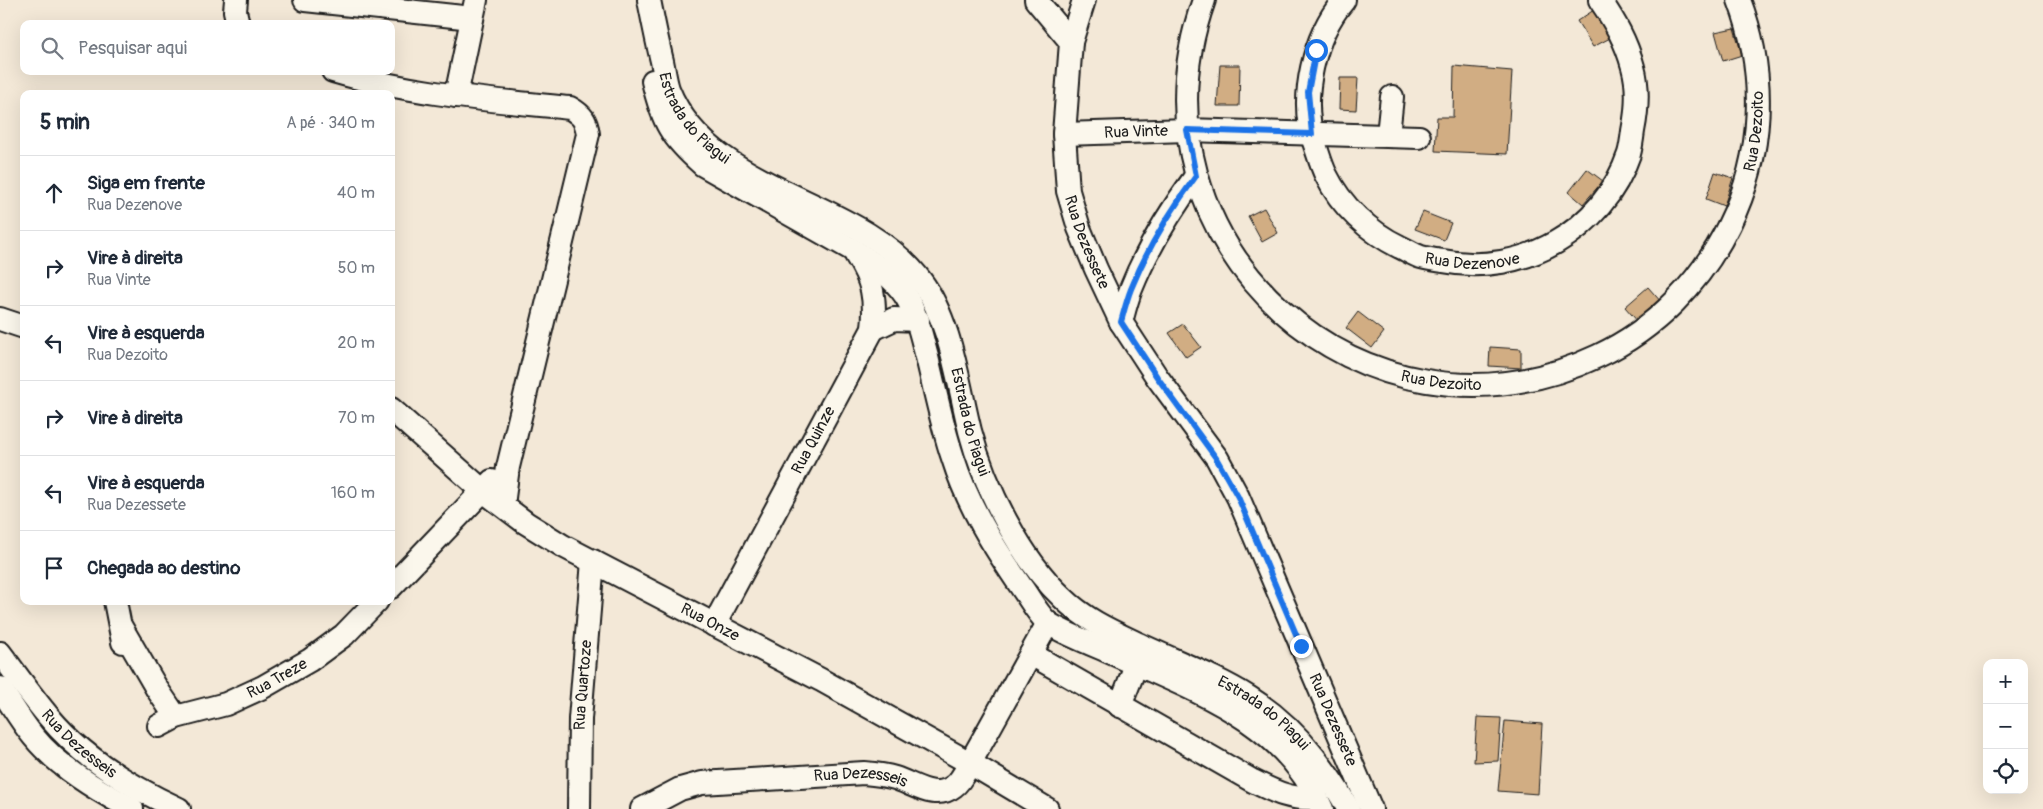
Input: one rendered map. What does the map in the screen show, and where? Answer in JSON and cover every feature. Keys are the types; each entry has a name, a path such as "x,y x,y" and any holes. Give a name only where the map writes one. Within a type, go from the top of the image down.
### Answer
{"street":[{"path":"236,0 235,11 237,20"},
{"path":"305,0 474,9 456,96"},
{"path":"633,0 657,96 668,128 682,148 703,165 876,265 905,294 918,320 953,458 971,504 996,551 1048,623 1136,665 1203,693 1231,709 1260,730 1296,764 1320,804"},
{"name":"Estrada do Piagui","path":"648,0 668,88 685,119 704,141 728,161 870,236 899,257 921,282 938,312 951,351 971,435 989,484 1012,529 1038,571 1063,598 1086,618 1240,690 1267,709 1295,733 1341,793 1348,809"},
{"path":"1036,0 1071,42"},
{"name":"Rua Dezessete","path":"1084,0 1071,42 1064,134 1068,191 1077,219 1096,269 1121,322 1157,377 1216,458 1238,497 1371,809"},
{"name":"Rua Dezoito","path":"1204,0 1194,27 1186,78 1187,130 1196,176 1213,221 1237,262 1267,298 1303,330 1344,354 1388,372 1434,383 1472,385 1529,380 1574,367 1617,347 1656,320 1690,287 1712,256 1738,206 1752,161 1758,114 1756,66 1747,20 1739,0"},
{"name":"Rua Dezenove","path":"1344,0 1335,11 1316,50 1308,92 1312,134 1326,175 1350,210 1382,238 1421,257 1463,265 1506,262 1547,248 1582,224 1610,192 1629,154 1637,112 1634,69 1619,28 1600,0"},
{"path":"350,75 456,96 570,108 584,118 587,125 588,134 508,467 503,505"},
{"path":"1388,135 1392,97"},
{"name":"Rua Vinte","path":"1064,134 1187,130 1419,137"},
{"path":"1121,322 1130,290 1180,198 1196,176"},
{"name":"Rua Quinze","path":"714,625 872,329 875,308 871,283 865,268 853,250"},
{"path":"0,319 20,326"},
{"path":"872,329 894,319 918,320"},
{"name":"Rua Onze","path":"395,413 482,490 526,523 556,542 821,680 1048,809"},
{"path":"395,583 482,490 508,467"},
{"name":"Rua Quartoze","path":"579,809 580,719 593,561"},
{"path":"116,605 127,667"},
{"name":"Rua Treze","path":"121,627 156,689 167,721 226,704 263,687 310,660 344,636 373,605"},
{"name":"Rua Dezesseis","path":"642,809 680,789 702,783 735,780 872,774 897,779 934,792 946,790 955,785 970,763 1048,623"},
{"name":"Rua Dezesseis","path":"0,653 50,718 77,745 109,771 144,794 179,809"},
{"path":"1031,654 1251,780 1275,802 1299,799 1320,804"},
{"path":"1120,706 1136,665"},
{"path":"0,688 34,737 61,763 93,786 132,809"},
{"path":"1275,802 1296,764"}],"building":[{"path":"1594,10 1612,37 1593,47 1577,21"},
{"path":"1734,28 1742,55 1723,61 1715,32"},
{"path":"1220,65 1240,65 1239,106 1217,106"},
{"path":"1454,66 1512,71 1507,154 1435,151 1437,117 1453,117"},
{"path":"1340,78 1358,78 1356,110 1339,109"},
{"path":"1587,169 1603,181 1583,204 1569,192"},
{"path":"1715,172 1733,178 1724,206 1706,199"},
{"path":"1264,208 1278,233 1262,242 1248,216"},
{"path":"1423,212 1451,223 1444,240 1415,229"},
{"path":"1648,287 1662,303 1639,323 1625,307"},
{"path":"1358,312 1384,332 1372,348 1346,328"},
{"path":"1183,324 1201,347 1186,357 1169,333"},
{"path":"1490,347 1521,349 1521,368 1489,366"},
{"path":"1477,717 1501,718 1498,761 1474,762"},
{"path":"1505,721 1542,724 1538,794 1498,791"}],"route":[{"path":"1301,646 1238,497 1216,458 1157,377 1121,322 1130,290 1162,229 1180,198 1196,176 1187,130 1312,134 1308,92 1316,50"}]}
